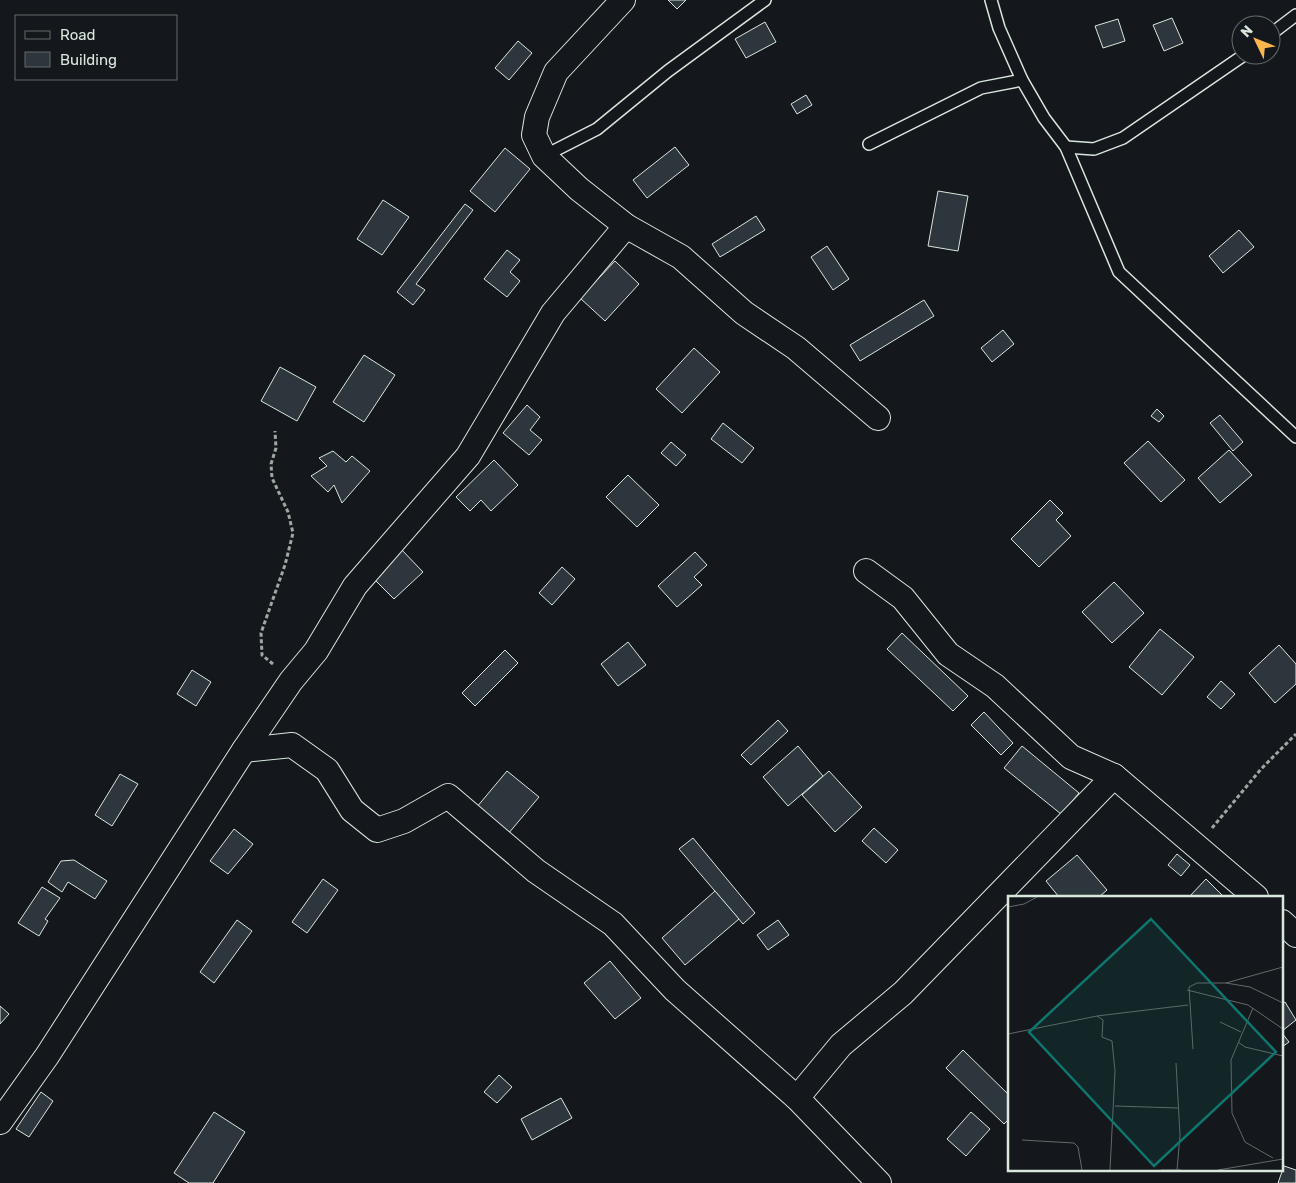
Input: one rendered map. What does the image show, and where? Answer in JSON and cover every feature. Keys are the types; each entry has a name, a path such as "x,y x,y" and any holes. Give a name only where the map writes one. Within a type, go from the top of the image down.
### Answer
{"street":[{"path":"623,0 556,72 537,117 534,135 544,156 579,189 626,226 681,257 744,313 796,348 878,418"},
{"path":"0,1122 47,1056 244,750 291,681 316,652 355,586 468,456 553,313 626,226"},
{"path":"866,571 903,598 948,654 995,686 1071,757 1114,776 1255,896"},
{"path":"244,750 292,745 326,770 352,810 377,830 404,820 448,796 536,871 613,924 675,990 797,1098 879,1183"},
{"path":"797,1098 841,1046 903,993 1114,776"},
{"path":"1284,924 1296,935"}],"lane":[{"path":"544,156 597,129 668,71 765,0"},
{"path":"991,0 1000,28 1022,80 1044,118 1066,147 1119,272 1296,437"},
{"path":"1281,26 1296,15"},
{"path":"1066,147 1094,149 1123,138 1231,64"},
{"path":"869,144 981,88 1022,80"}],"path":[{"path":"275,431 276,448 271,464 272,478 288,512 293,533 285,565 261,633 262,655 272,664 281,664"},
{"path":"1197,846 1261,769 1296,734"}],"building":[{"path":"668,0 686,0 677,9"},
{"path":"1172,18 1183,43 1164,51 1153,25"},
{"path":"1118,19 1125,41 1103,48 1095,26"},
{"path":"765,22 776,42 746,58 735,39"},
{"path":"518,41 532,53 509,80 495,68"},
{"path":"806,95 812,105 797,114 791,104"},
{"path":"675,147 689,165 647,198 633,180"},
{"path":"505,148 530,169 495,212 470,191"},
{"path":"938,191 968,196 958,251 928,246"},
{"path":"383,200 409,217 382,255 357,239"},
{"path":"465,204 473,210 416,284 425,290 413,305 397,292"},
{"path":"756,216 765,230 720,257 712,244"},
{"path":"1239,230 1254,247 1223,273 1209,256"},
{"path":"827,246 849,279 833,290 811,257"},
{"path":"507,250 520,260 510,272 520,281 507,297 484,279"},
{"path":"615,261 639,284 605,321 580,298"},
{"path":"924,300 934,316 860,361 850,345"},
{"path":"1003,330 1014,344 992,362 981,348"},
{"path":"694,348 720,372 682,413 656,389"},
{"path":"364,355 395,375 364,422 333,402"},
{"path":"280,367 316,387 297,421 261,401"},
{"path":"527,405 540,417 530,430 542,440 529,455 503,433"},
{"path":"1157,409 1164,416 1159,422 1151,416"},
{"path":"1220,415 1243,442 1233,451 1210,423"},
{"path":"723,423 754,448 742,463 711,439"},
{"path":"1148,441 1185,480 1161,502 1124,463"},
{"path":"671,442 686,455 676,466 661,453"},
{"path":"1229,450 1252,475 1220,503 1198,478"},
{"path":"333,451 346,462 352,456 370,471 342,503 334,485 328,492 311,476 327,466 319,458"},
{"path":"494,460 518,485 491,511 481,500 470,511 456,497"},
{"path":"628,475 659,505 637,527 606,497"},
{"path":"1050,500 1063,513 1056,520 1071,536 1039,567 1011,539"},
{"path":"400,548 423,572 394,599 371,576"},
{"path":"695,552 707,565 694,577 702,585 677,607 658,586"},
{"path":"562,567 575,579 552,605 539,593"},
{"path":"1114,582 1144,613 1112,643 1082,612"},
{"path":"1160,629 1194,657 1162,695 1129,667"},
{"path":"902,633 968,696 953,711 887,649"},
{"path":"628,642 646,665 618,686 601,664"},
{"path":"1279,645 1296,664 1296,684 1275,703 1249,673"},
{"path":"505,650 518,663 475,706 462,693"},
{"path":"192,670 211,682 196,706 177,694"},
{"path":"1221,681 1235,694 1221,709 1207,697"},
{"path":"984,712 1013,743 1001,755 971,725"},
{"path":"778,720 788,731 751,765 741,755"},
{"path":"798,746 823,776 788,806 763,777"},
{"path":"1022,746 1079,793 1061,814 1004,768"},
{"path":"507,771 539,797 508,834 476,808"},
{"path":"829,771 862,807 835,832 802,795"},
{"path":"120,774 138,784 112,826 95,815"},
{"path":"874,828 898,850 886,863 862,841"},
{"path":"234,829 253,844 228,874 210,861"},
{"path":"693,838 755,913 743,924 679,849"},
{"path":"1177,854 1190,865 1181,876 1168,865"},
{"path":"1077,855 1107,890 1100,896 1058,896 1046,881"},
{"path":"74,860 107,881 95,899 68,882 62,892 48,882 61,861"},
{"path":"323,879 338,890 307,933 292,922"},
{"path":"1206,879 1223,896 1190,896"},
{"path":"42,887 60,898 45,919 48,921 39,936 18,923"},
{"path":"715,891 739,919 685,965 662,938"},
{"path":"237,920 252,931 214,983 200,972"},
{"path":"778,920 789,935 768,950 757,935"},
{"path":"610,961 641,998 615,1019 584,983"},
{"path":"1284,1003 1296,1020 1284,1029"},
{"path":"0,1006 9,1014 0,1024"},
{"path":"1284,1036 1289,1042 1284,1046"},
{"path":"963,1050 1008,1094 1008,1120 1004,1124 946,1068"},
{"path":"499,1075 512,1087 497,1103 484,1092"},
{"path":"41,1092 53,1101 29,1137 16,1129"},
{"path":"561,1098 572,1118 532,1140 521,1119"},
{"path":"214,1112 245,1132 213,1183 189,1183 174,1173"},
{"path":"971,1112 990,1129 966,1156 947,1139"},
{"path":"1284,1166 1296,1170 1296,1183 1278,1183"}]}
